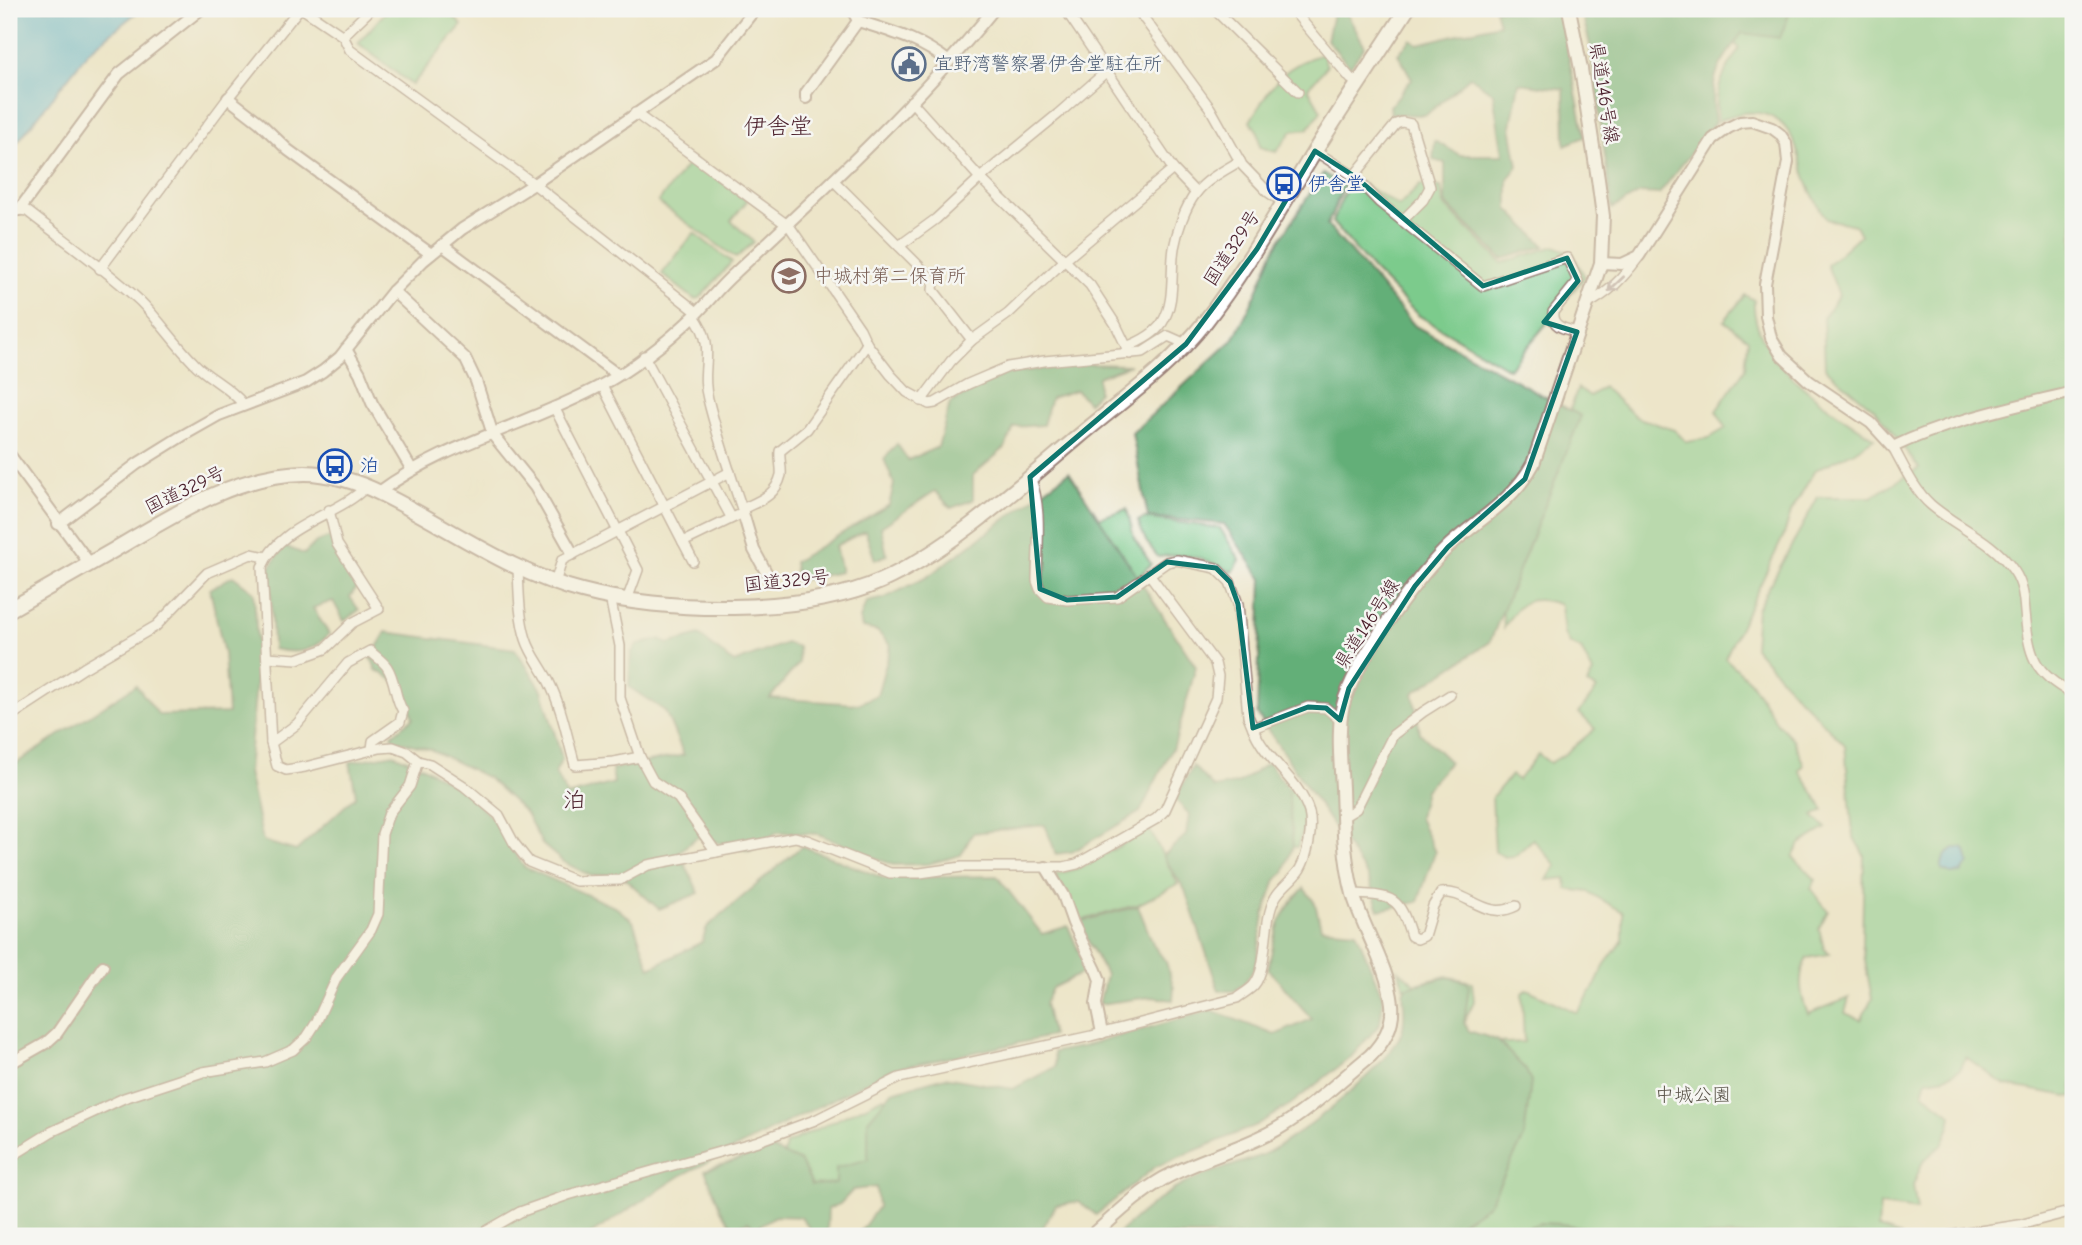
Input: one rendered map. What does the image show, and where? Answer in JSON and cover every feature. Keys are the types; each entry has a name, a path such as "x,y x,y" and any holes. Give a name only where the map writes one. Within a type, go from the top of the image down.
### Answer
{"highway":[{"name":"国道329号","path":"9,610 186,509 244,483 304,473 324,475 372,490 519,569 555,583 610,597 707,606 744,605 819,599 848,593 881,581 912,565 956,536 1030,477 1186,344 1234,283 1407,9"}],"main road":[{"name":"県道146号線","path":"1092,1236 1139,1195 1164,1179 1280,1128 1380,1045 1392,1020 1392,1006 1385,979 1354,894 1345,848 1340,720 1349,688 1366,656 1415,586 1448,547 1508,498 1525,479 1601,263 1603,216 1581,69 1569,9"}],"street":[{"path":"14,212 119,74 201,9"},
{"path":"100,269 228,98 301,9 343,36 350,50 534,184 696,314 707,339 707,397 754,550 765,572"},
{"path":"343,36 371,9"},
{"path":"58,524 137,464 206,422 243,404 306,382 323,371 346,349 394,290 431,254 462,229 534,184 716,60 755,9"},
{"path":"852,9 858,21 930,47 948,62"},
{"path":"994,9 911,102 833,180 725,281 696,314 644,356 602,385 492,431 309,520 266,557 262,567 271,743 277,766 286,770 372,749 393,747 407,752 464,786 499,815 514,843 529,862 576,881 620,880 648,865 795,837 807,839 890,873 920,873 962,867 1064,867 1156,819 1165,810 1216,698 1218,676 1215,663 1150,575"},
{"path":"1065,9 1173,169 1196,193"},
{"path":"1137,9 1210,108 1240,161 1268,191 1284,203"},
{"path":"1214,9 1298,92"},
{"path":"1292,9 1359,85"},
{"path":"806,98 806,93 858,21"},
{"path":"899,246 936,219 980,178 1108,70"},
{"path":"228,98 259,122 288,150 431,254"},
{"path":"911,102 980,178 1090,285 1116,325 1128,350"},
{"path":"635,113 786,225 860,329 867,344 899,383 921,401 935,403 968,384 1008,367 1128,350 1143,352 1168,336 1186,344"},
{"path":"1587,304 1601,297 1622,279 1713,139 1740,122 1752,121 1780,134 1786,143 1788,162 1765,284 1766,316 1771,338 1782,356 1809,381 1871,423 1893,447 1921,495 1934,507 1991,545 2015,572 2024,593 2028,648 2039,668 2051,681 2073,694"},
{"path":"1354,176 1396,124 1411,124 1430,187 1423,200 1402,221"},
{"path":"1315,151 1354,176 1379,202 1483,286 1567,258 1578,281 1553,312 1552,318 1559,327 1577,332"},
{"path":"1128,350 1161,324 1167,312 1178,231 1196,193 1212,178 1240,161"},
{"path":"921,401 951,361 972,340 1008,314 1065,260 1173,169"},
{"path":"833,180 934,281 933,290 972,340"},
{"path":"14,212 27,211 138,300 195,365 226,386 243,404"},
{"path":"442,245 618,375"},
{"path":"1601,263 1622,264 1639,256"},
{"path":"394,290 465,358 472,369 492,431 535,487 573,554"},
{"path":"683,542 770,496 781,474 780,451 807,429 867,344"},
{"path":"346,349 360,373 372,403 412,470"},
{"path":"644,356 731,517"},
{"path":"602,385 694,561"},
{"path":"1893,447 1918,435 1950,425 2073,392"},
{"path":"554,407 638,570 628,600"},
{"path":"9,454 90,564"},
{"path":"555,583 562,560 730,472"},
{"path":"478,1236 520,1212 568,1195 705,1157 815,1120 899,1079 1102,1033 1237,998 1254,986 1260,972 1268,920 1276,897 1300,869 1309,840 1310,823 1309,812 1298,789 1258,740 1248,716 1238,604 1230,582 1216,568 1177,561 1167,562 1117,597 1067,600 1048,597 1037,581 1037,506 1035,488 1030,477"},
{"path":"267,657 297,659 325,649 352,623 379,609 337,544 329,510"},
{"path":"9,717 35,698 156,626 207,573 251,554 266,557"},
{"path":"519,569 521,619 526,640 541,671 548,679 560,710 575,765 640,757"},
{"path":"610,597 620,646 620,698 640,757 653,781 678,798 716,852"},
{"path":"271,743 297,724 348,663 370,651 388,668 396,700 403,711 400,722 373,741 372,749"},
{"path":"1343,817 1356,809 1393,735 1450,695"},
{"path":"1253,729 1308,706 1326,708 1340,720"},
{"path":"9,1158 51,1132 124,1098 203,1072 265,1062 293,1050 307,1037 337,977 375,922 378,914 382,834 389,813 410,786 418,761"},
{"path":"1046,867 1063,895 1100,980 1096,1004 1102,1033"},
{"path":"1354,894 1385,896 1393,901 1404,914 1411,936 1417,939 1424,936 1433,906 1441,893 1450,892 1497,911 1516,906"},
{"path":"9,1064 46,1044 57,1033 103,966"},
{"path":"1947,1236 2019,1225 2073,1211"}],"highlighted area":[{"path":"1315,151 1354,176 1483,286 1567,258 1578,281 1544,322 1577,332 1525,479 1448,547 1415,586 1349,688 1340,720 1326,708 1308,707 1253,728 1238,604 1230,582 1216,568 1167,562 1117,597 1067,600 1040,589 1030,477 1186,344 1257,249"}],"green space":[{"path":"388,9 446,9 462,25 412,85 358,43"},
{"path":"1324,9 1344,9 1365,46 1350,67 1327,40 1333,13"},
{"path":"1495,9 1559,9 1585,137 1565,145 1564,89 1519,83 1511,126 1518,166 1508,179 1508,209 1545,246 1502,259 1445,203 1445,163 1433,160 1435,141 1460,155 1503,155 1493,93 1470,77 1426,115 1391,114 1390,106 1412,79 1398,54 1411,39 1418,44 1499,24"},
{"path":"1581,9 1791,9 1780,38 1742,33 1716,74 1713,94 1715,122 1659,194 1640,193 1612,209 1590,45"},
{"name":"中城公園","path":"1725,9 2073,9 2073,1097 2005,1085 1966,1057 1960,1070 1945,1077 1927,1080 1923,1093 1952,1115 1942,1145 1923,1161 1913,1185 1917,1210 1880,1205 1878,1228 1902,1236 1115,1236 1271,1154 1386,1068 1408,1029 1407,994 1398,970 1416,984 1446,976 1472,982 1474,1001 1464,1022 1459,1022 1466,1035 1506,1043 1524,1042 1522,993 1527,989 1577,1013 1596,984 1605,964 1623,940 1623,912 1588,892 1567,889 1566,878 1547,880 1556,865 1533,839 1515,856 1504,857 1495,851 1492,797 1511,775 1518,780 1538,754 1550,763 1595,729 1579,713 1597,689 1587,684 1593,673 1581,649 1570,644 1564,634 1561,605 1541,600 1526,602 1515,611 1504,628 1502,605 1578,388 1590,396 1603,387 1636,417 1674,430 1687,442 1709,438 1726,428 1716,411 1745,369 1748,339 1724,321 1745,295 1754,300 1756,322 1765,343 1796,381 1836,413 1874,438 1853,452 1815,470 1791,512 1784,535 1725,658 1750,681 1777,723 1793,739 1804,765 1799,770 1824,810 1813,816 1826,828 1800,844 1793,857 1816,880 1811,888 1828,911 1819,928 1824,949 1830,954 1807,958 1802,972 1803,1000 1808,1014 1849,998 1845,1013 1861,1020 1872,999 1862,944 1864,855 1853,836 1845,745 1754,647 1757,609 1818,497 1871,497 1919,468 1874,409 1825,368 1823,318 1839,295 1827,265 1860,235 1855,225 1826,219 1808,185 1793,140 1783,125 1757,113 1737,114 1718,121 1718,92 1739,49 1722,23"},
{"path":"1322,54 1327,66 1308,88 1321,111 1308,129 1292,131 1276,152 1260,147 1258,132 1250,121 1265,97 1286,71"},
{"path":"692,159 747,201 731,221 754,242 736,258 658,202"},
{"path":"1323,173 1344,186 1327,225 1415,326 1581,416 1490,642 1413,693 1420,733 1450,762 1425,790 1419,818 1435,852 1418,902 1379,910 1368,877 1257,714 1262,579 1224,524 1148,517 1132,433 1233,340 1275,248"},
{"path":"1351,177 1399,206 1420,185 1441,187 1443,204 1502,263 1555,246 1573,254 1585,277 1509,369 1418,315 1373,270 1332,222"},
{"path":"694,233 732,262 700,298 694,299 662,274"},
{"path":"1085,364 1130,365 1098,377 1098,393 1088,403 1076,390 1051,398 1043,425 1014,427 1005,448 973,475 973,500 951,508 935,491 881,527 887,555 875,560 865,531 835,546 841,572 796,581 794,562 889,505 894,484 884,459 897,444 908,460 938,447 950,403 1007,373"},
{"path":"1069,472 1196,667 1175,743 1140,812 1072,852 1056,854 1045,825 973,833 961,855 928,864 893,865 818,834 777,832 750,851 697,837 679,852 699,893 659,909 620,874 591,876 563,862 542,844 526,813 488,778 430,749 394,740 392,735 413,718 402,685 376,670 371,657 386,632 515,649 542,690 562,759 555,773 567,796 614,783 612,769 684,755 665,711 629,687 631,654 637,645 661,639 668,644 699,635 734,663 786,643 798,647 799,663 770,698 858,704 877,695 891,646 877,631 862,628 860,619 866,602 885,598 927,577"},
{"path":"1127,509 1134,538 1151,564 1094,623 1072,526"},
{"path":"1145,518 1220,528 1240,560 1233,572 1188,556 1158,557 1146,541 1138,521"},
{"path":"331,537 335,552 358,585 350,597 359,610 344,621 333,601 313,608 329,634 317,645 303,650 273,649 270,567 284,546 304,554 316,542"},
{"path":"233,576 254,592 258,661 248,772 263,841 296,851 356,796 350,762 394,754 462,790 492,818 524,867 617,908 633,921 650,968 702,942 707,927 802,846 883,878 997,876 1042,934 1068,926 1087,971 1052,988 1045,1003 1052,1036 893,1069 682,1175 588,1236 9,1236 9,768 136,685 159,715 228,713 224,654 210,589"},
{"path":"1268,763 1288,788 1293,846 1284,873 1276,880 1264,915 1256,966 1244,983 1234,991 1219,991 1185,890 1163,856 1186,835 1189,814 1175,799 1193,766 1214,788 1239,783"},
{"path":"1291,787 1305,816 1297,847 1266,847 1244,809"},
{"path":"1149,829 1178,884 1139,904 1076,922 1055,875 1085,866"},
{"path":"1304,888 1315,903 1321,928 1356,931 1383,998 1380,1024 1351,1057 1291,1104 1257,1125 1155,1167 1096,1215 1079,1202 1056,1205 1038,1236 857,1236 878,1207 876,1187 853,1190 840,1204 828,1209 827,1236 809,1236 810,1229 801,1217 775,1216 756,1228 748,1222 730,1230 731,1224 721,1210 705,1170 772,1149 801,1162 812,1185 836,1183 836,1168 868,1159 868,1120 892,1092 945,1077 1013,1089 1055,1067 1054,1052 1081,1047 1211,1010 1275,1035 1312,1019 1268,969 1283,916"},
{"path":"1138,906 1154,946 1166,962 1174,988 1173,1000 1151,997 1099,1004 1106,975 1078,922"},
{"path":"1448,977 1467,982 1469,987 1464,1023 1469,1031 1497,1040 1526,1070 1531,1082 1524,1138 1489,1204 1453,1228 1435,1236 1115,1236 1173,1190 1202,1176 1262,1155 1317,1119 1360,1083 1392,1048 1403,1029 1403,992 1407,987"},
{"path":"884,1097 888,1105 882,1152 841,1195 813,1198 783,1159 786,1144"},
{"path":"1540,1223 1562,1224 1637,1236 1502,1236"}],"water":[{"path":"9,9 141,9 89,51 9,153"},
{"path":"1954,848 1963,848 1966,851 1969,863 1961,873 1951,874 1942,870 1942,863"}],"place":[{"name":"宜野湾警察署伊舎堂駐在所","path":"909,64"},
{"name":"伊舎堂","path":"1284,184"},
{"name":"中城村第二保育所","path":"789,276"},
{"name":"泊","path":"335,466"}],"district":[{"name":"伊舎堂","path":"778,126"},
{"name":"泊","path":"574,800"}]}
